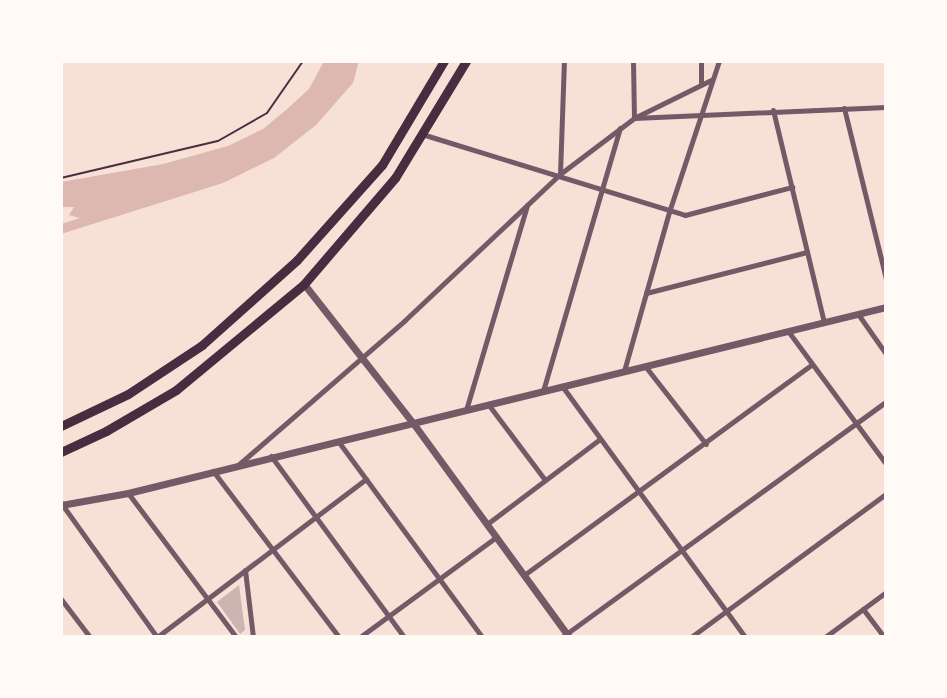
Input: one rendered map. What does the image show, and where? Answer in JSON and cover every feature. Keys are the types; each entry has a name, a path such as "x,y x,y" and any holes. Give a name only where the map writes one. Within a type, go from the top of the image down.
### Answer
{"highway":[{"path":"61,426 128,394 202,345 298,260 382,165 444,61"},
{"path":"61,452 106,432 176,390 304,284 364,218 425,135 466,61"}],"street":[{"path":"560,174 564,61"},
{"path":"633,61 634,118"},
{"path":"701,61 701,84"},
{"path":"624,371 669,212 719,61"},
{"path":"237,465 362,358 560,174 634,118 711,80"},
{"path":"634,118 886,107"},
{"path":"844,108 886,279"},
{"path":"773,110 824,321"},
{"path":"543,391 620,128"},
{"path":"425,135 560,174 669,212 685,215 792,187"},
{"path":"466,410 528,202"},
{"path":"646,293 807,252"},
{"path":"304,284 413,423 566,636 886,402"},
{"path":"366,479 157,637 62,505 128,494 271,456 886,307"},
{"path":"858,314 886,354"},
{"path":"788,331 886,464"},
{"path":"524,576 640,494 812,364"},
{"path":"645,366 706,444"},
{"path":"562,386 745,637"},
{"path":"488,404 545,480"},
{"path":"487,524 600,439"},
{"path":"338,441 482,637"},
{"path":"271,456 404,637"},
{"path":"213,471 339,637"},
{"path":"128,494 236,637"},
{"path":"691,637 886,494"},
{"path":"360,637 496,537"},
{"path":"245,570 253,637"},
{"path":"825,637 886,592"},
{"path":"61,599 90,637"},
{"path":"863,609 884,637"}],"path":[{"path":"61,178 218,141 267,113 303,61"}],"shaded area":[{"path":"324,61 359,61 353,83 316,125 274,158 223,183 61,234 61,224 80,218 69,215 74,207 61,207 61,182 163,164 228,146 263,129 286,110 309,89"}],"building":[{"path":"239,585 245,630 240,634 217,602"}]}
